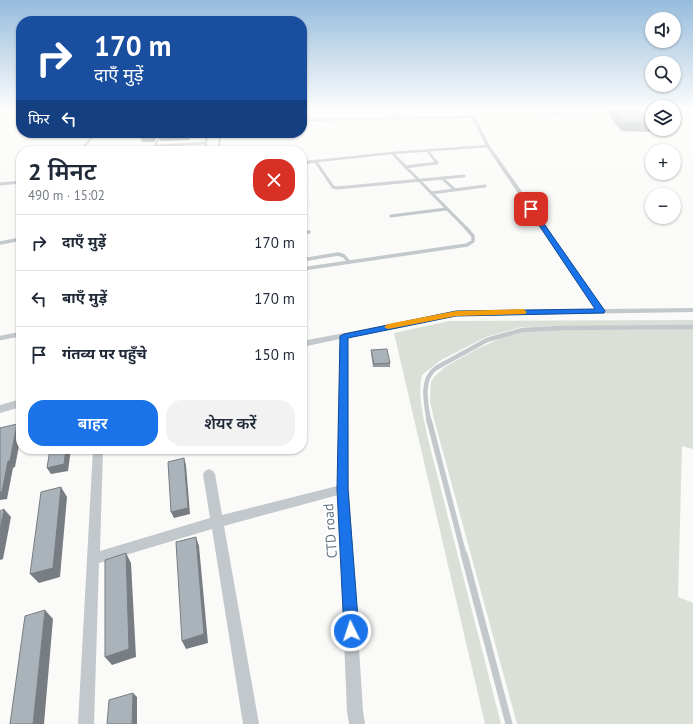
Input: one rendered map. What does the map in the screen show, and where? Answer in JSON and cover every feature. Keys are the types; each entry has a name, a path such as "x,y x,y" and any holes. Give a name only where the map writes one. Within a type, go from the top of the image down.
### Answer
{"street":[{"path":"486,143 601,311"},
{"path":"307,343 456,314 693,310"},
{"name":"CTD road","path":"344,336 342,489 357,724"},
{"path":"0,409 16,404"},
{"path":"86,724 98,454"},
{"path":"209,474 251,724"},
{"path":"93,559 217,522 342,489"}],"lane":[{"path":"155,143 154,146 205,143"},
{"path":"307,163 392,153 488,146"},
{"path":"406,167 437,163 427,150"},
{"path":"307,268 459,246 472,241 473,236 392,153"},
{"path":"316,162 333,187 337,188 464,176"},
{"path":"442,178 455,190"},
{"path":"0,184 16,182"},
{"path":"431,193 485,186"},
{"path":"392,216 446,209"},
{"path":"0,243 16,241"},
{"path":"307,259 338,254 344,256 349,262"},
{"path":"509,724 429,422 426,404 426,380 429,374 436,368 488,340 504,334 522,330 554,328 693,327"},
{"path":"0,338 16,335"}],"shaded area":[{"path":"693,320 693,325 521,327 486,337 441,360 422,375 420,391 428,439 501,724 485,724 394,333 449,321"},
{"path":"693,329 693,449 682,446 678,597 693,603 693,724 517,724 434,419 430,402 431,382 434,377 445,367 477,349 503,337 522,332 546,330"}],"building":[{"path":"387,349 390,363 374,364 371,350"},
{"path":"16,424 10,461 8,461 2,492 0,492 0,428"},
{"path":"49,454 65,454 64,464 47,468"},
{"path":"184,458 188,508 171,512 168,462"},
{"path":"61,487 53,568 30,574 41,492"},
{"path":"4,509 0,531 0,511"},
{"path":"196,537 204,634 182,641 176,542"},
{"path":"126,553 129,649 105,657 105,560"},
{"path":"45,610 33,724 10,724 25,616"},
{"path":"133,693 132,724 107,724 109,700"}],"slow traffic":[{"path":"388,327 456,314 478,312 523,312"}],"route":[{"path":"351,631 342,489 344,336 456,314 478,312 601,311 531,209"}]}
